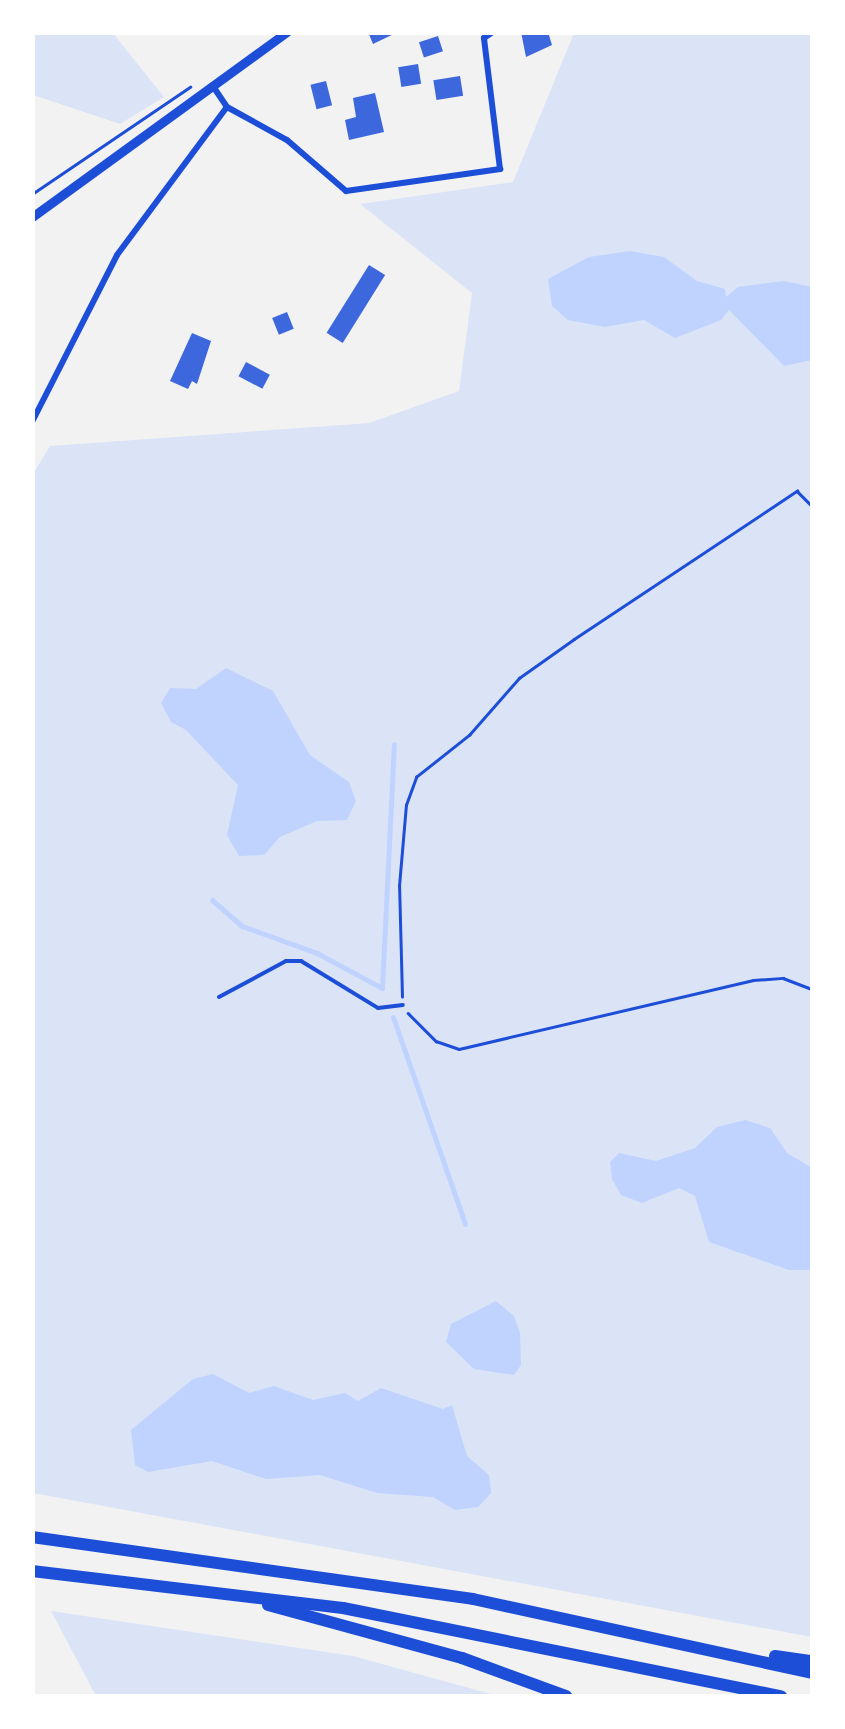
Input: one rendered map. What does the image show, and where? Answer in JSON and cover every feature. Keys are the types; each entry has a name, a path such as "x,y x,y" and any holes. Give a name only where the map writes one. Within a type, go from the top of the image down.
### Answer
{"highway":[{"path":"32,1537 344,1577 709,1648 812,1673"},
{"path":"32,1571 203,1588 467,1630 781,1696"},
{"path":"203,1588 413,1644 566,1696"},
{"path":"709,1648 812,1661"}],"street":[{"path":"32,217 287,32"},
{"path":"213,86 227,107 287,140 346,191 500,169 484,38 493,32"},
{"path":"32,422 117,255 227,107"}],"lane":[{"path":"219,997 286,961 301,961 378,1008 403,1005"}],"path":[{"path":"32,194 194,84"},
{"path":"812,506 797,491 519,678 469,736 416,777 406,805 399,886 403,1005 436,1041 459,1049 754,980 783,978 812,990"}],"shaded area":[{"path":"112,32 164,97 120,124 33,95 33,33"},
{"path":"574,33 812,33 812,1637 33,1493 33,474 50,446 369,423 459,391 472,293 360,204 513,182"},
{"path":"51,1611 353,1656 498,1696 96,1696"}],"water":[{"path":"630,251 664,257 697,281 725,289 726,297 738,287 784,281 812,287 812,360 784,366 729,310 721,320 675,338 644,320 605,327 568,320 552,306 548,279 589,257"},
{"path":"226,668 273,691 310,755 349,782 356,801 347,820 317,821 280,837 264,855 239,856 227,835 238,785 186,730 171,722 161,703 170,688 196,689"},
{"path":"745,1120 770,1128 787,1153 812,1168 812,1270 789,1270 709,1242 695,1196 679,1188 642,1203 621,1195 612,1179 610,1162 619,1153 656,1161 695,1148 717,1127"},
{"path":"496,1301 514,1316 520,1333 521,1365 514,1375 474,1369 446,1342 451,1324"},
{"path":"213,1374 249,1393 274,1386 313,1400 345,1393 358,1401 381,1388 443,1409 452,1405 467,1456 489,1475 491,1493 478,1507 455,1510 433,1497 377,1493 320,1475 266,1479 212,1461 148,1472 135,1465 131,1430 193,1379"}],"building":[{"path":"368,32 398,32 373,44"},
{"path":"521,32 548,32 552,45 526,57"},
{"path":"438,36 443,51 424,57 419,42"},
{"path":"418,64 421,84 401,87 398,67"},
{"path":"460,76 463,96 436,100 433,80"},
{"path":"326,81 332,105 317,109 310,85"},
{"path":"375,93 384,132 349,140 345,120 356,117 353,98"},
{"path":"369,265 385,275 343,343 327,333"},
{"path":"287,312 294,329 279,335 272,318"},
{"path":"192,333 211,341 197,384 192,381 188,389 170,381"},
{"path":"246,362 270,375 262,389 238,376"}],"waterway":[{"path":"212,900 242,926 317,953 382,988 394,744"},
{"path":"393,1017 465,1224"}]}
